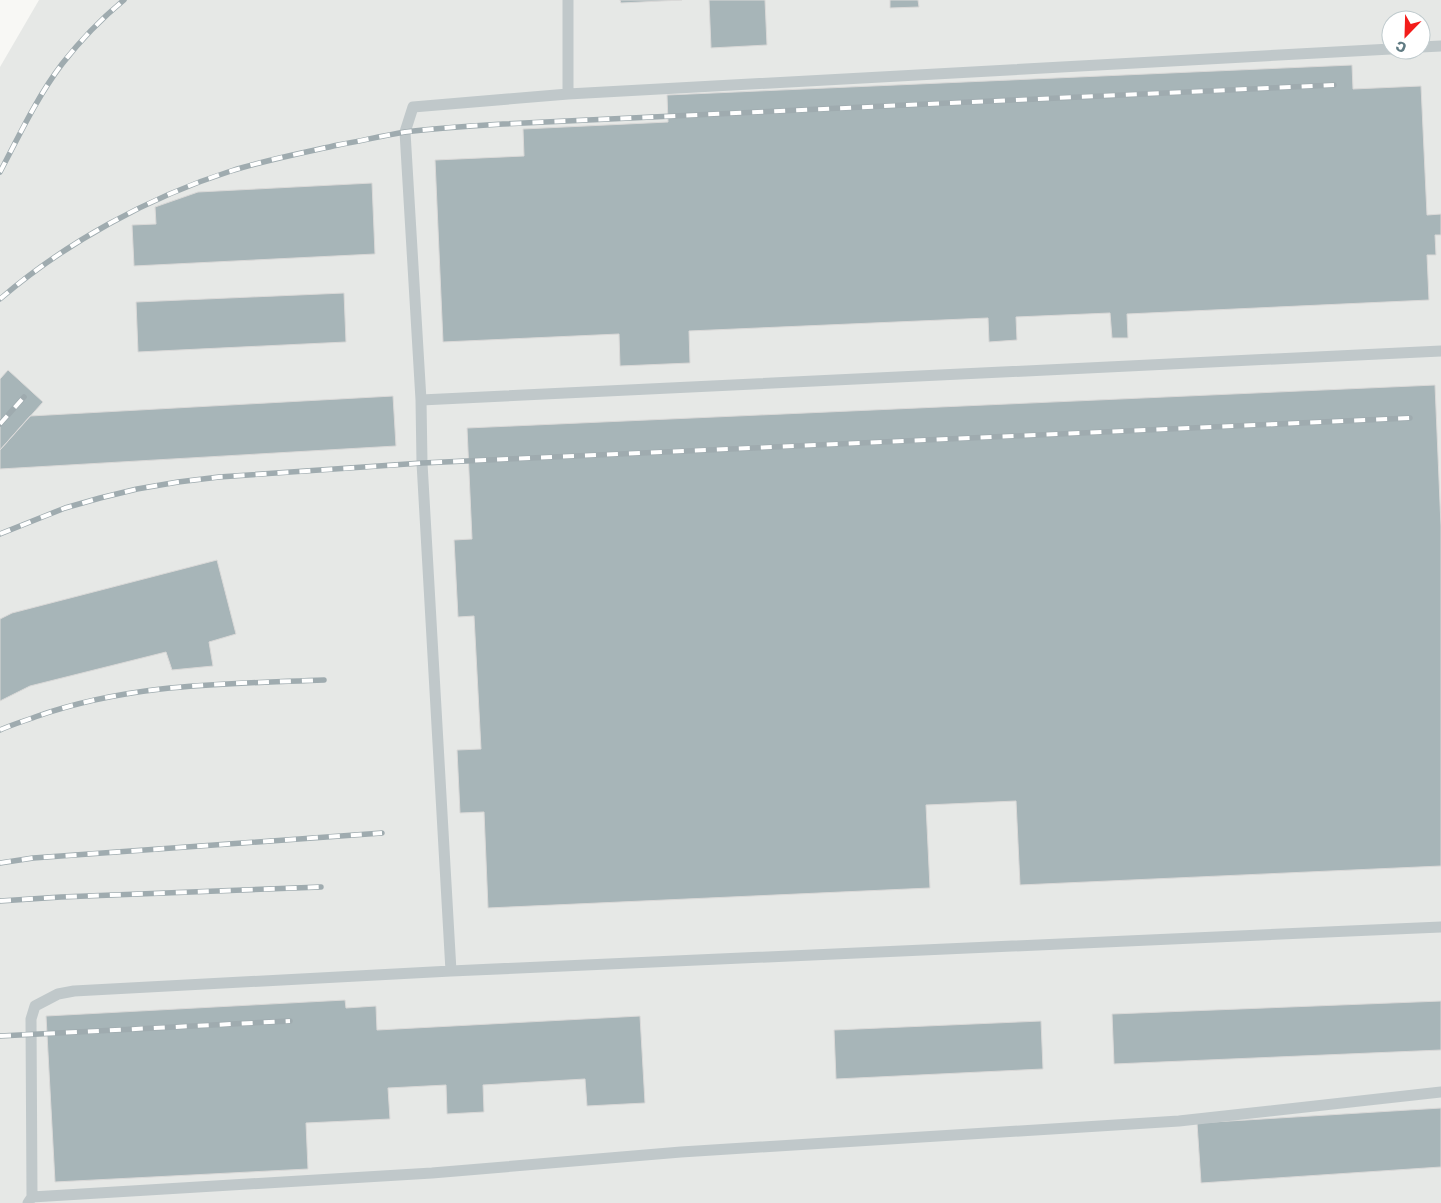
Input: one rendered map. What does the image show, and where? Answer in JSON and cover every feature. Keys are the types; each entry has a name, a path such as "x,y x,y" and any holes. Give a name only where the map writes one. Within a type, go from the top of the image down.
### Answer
{"lane":[{"path":"568,0 568,94"},
{"path":"451,971 422,463 421,400 404,132 413,107 568,94 1381,50"},
{"path":"421,400 1441,352"},
{"path":"1441,927 451,971 74,991 58,994 35,1006 31,1019 30,1200 432,1172 681,1152 1179,1121 1441,1092"}],"shaded area":[{"path":"39,0 1441,0 1441,1203 0,1203 0,67"}],"building":[{"path":"620,0 682,0 621,3"},
{"path":"709,0 765,0 767,45 711,48"},
{"path":"890,0 918,0 919,7 890,8"},
{"path":"1352,65 1353,89 1421,86 1427,215 1441,214 1441,235 1435,235 1436,255 1427,255 1429,300 1127,314 1128,338 1112,338 1110,313 1016,317 1017,340 989,342 988,318 689,331 690,363 620,366 619,334 443,342 435,160 524,156 523,129 668,122 667,95"},
{"path":"372,183 375,254 134,266 132,225 156,224 155,207 198,192"},
{"path":"344,293 346,342 138,352 136,302"},
{"path":"8,370 43,402 0,450 0,379"},
{"path":"1435,385 1441,526 1441,866 1020,885 1016,801 926,805 930,888 488,908 484,812 460,813 457,750 481,749 474,616 458,617 454,540 472,539 467,428"},
{"path":"393,396 396,446 0,469 0,450 30,416"},
{"path":"217,560 236,634 209,642 213,666 172,670 166,652 30,686 0,701 0,619 12,613"},
{"path":"345,1000 346,1008 376,1006 377,1030 640,1016 645,1103 587,1106 585,1079 483,1085 484,1112 447,1114 446,1085 388,1088 390,1119 306,1123 308,1169 55,1182 46,1016"},
{"path":"1441,1001 1441,1050 1114,1064 1112,1014"},
{"path":"1041,1021 1043,1069 836,1079 834,1030"},
{"path":"1441,1108 1441,1167 1201,1183 1197,1123"}],"railway":[{"path":"0,172 36,103 62,64 91,30 124,0"},
{"path":"0,299 25,278 80,241 139,208 169,194 257,163 405,132 503,124 1334,85"},
{"path":"0,424 24,397"},
{"path":"0,534 65,508 100,498 137,489 219,477 422,463 1410,418"},
{"path":"0,730 71,706 143,691 214,684 324,680"},
{"path":"0,863 33,858 382,833"},
{"path":"0,901 321,887"},
{"path":"0,1036 290,1021"}]}
